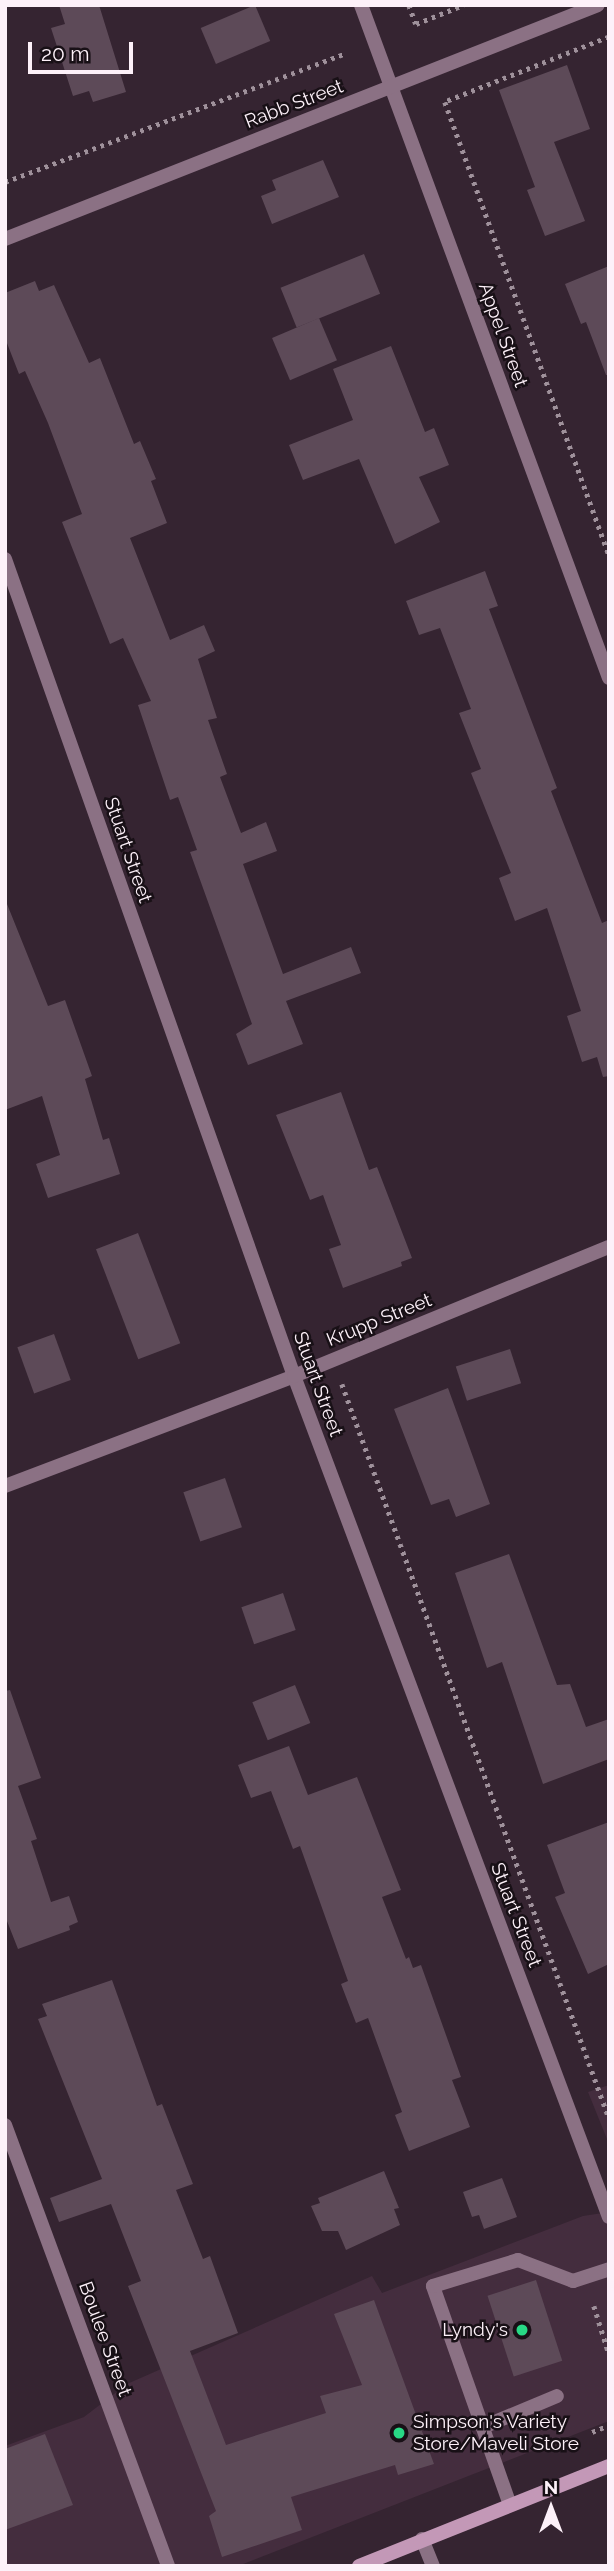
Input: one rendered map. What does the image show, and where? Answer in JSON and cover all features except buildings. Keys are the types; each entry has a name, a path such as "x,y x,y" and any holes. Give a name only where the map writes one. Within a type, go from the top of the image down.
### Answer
{"main road":[{"path":"359,2566 609,2466"}],"street":[{"name":"Appel Street","path":"361,5 609,678"},
{"name":"Rabb Street","path":"5,239 598,5"},
{"name":"Stuart Street","path":"5,559 294,1376 609,2217"},
{"name":"Krupp Street","path":"5,1486 294,1376 609,1247"},
{"name":"Boulee Street","path":"5,2125 168,2566"},
{"path":"510,2505 433,2286 518,2260 573,2281 609,2269"},
{"path":"483,2427 557,2396"},
{"path":"422,2539 433,2566"}],"path":[{"path":"409,5 416,24 463,5"},
{"path":"609,37 445,102 609,556"},
{"path":"5,182 344,54"},
{"path":"334,1360 609,2118"},
{"path":"594,2306 609,2354"},
{"path":"592,2432 609,2425"}],"shaded area":[{"path":"609,2085 609,2144 588,2092"},
{"path":"609,2212 609,2421 238,2566 5,2566 5,2446 84,2417 127,2384 372,2276 382,2293 583,2216"}],"place":[{"name":"Lyndy's","path":"522,2330"},
{"name":"Simpson's Variety Store/Maveli Store","path":"399,2433"}]}
